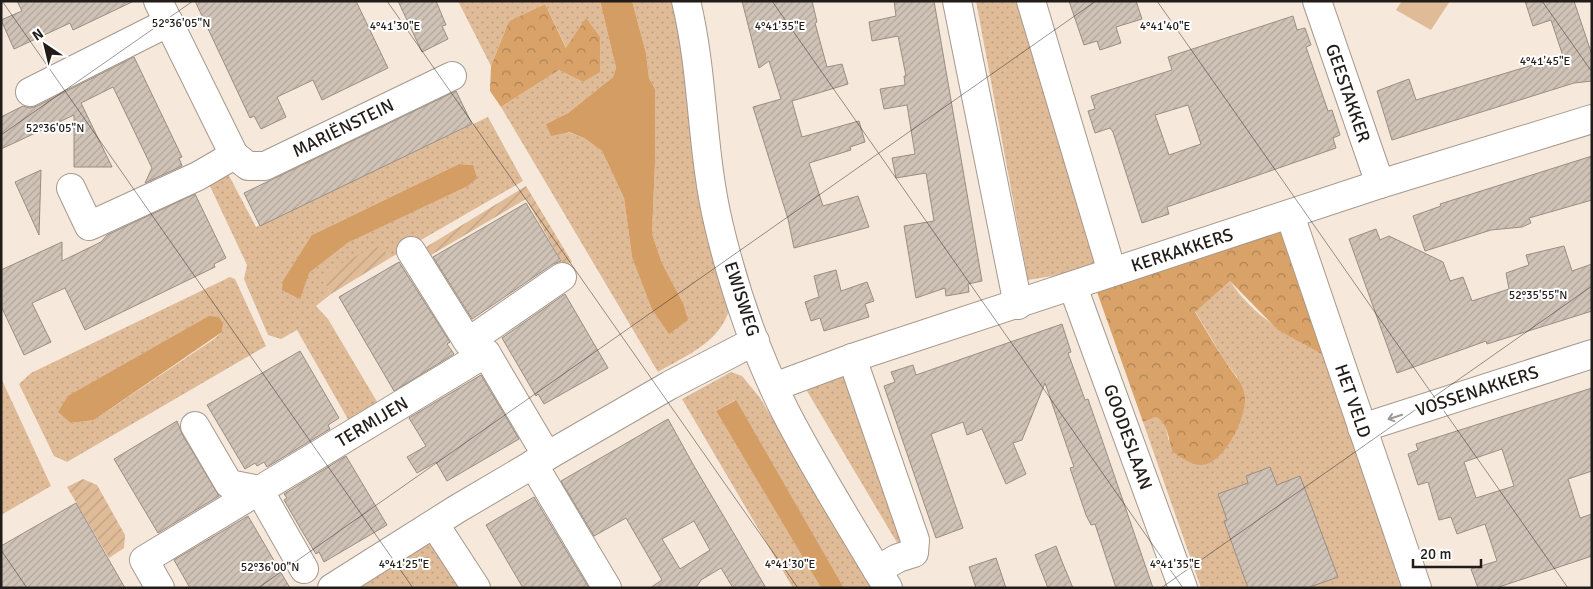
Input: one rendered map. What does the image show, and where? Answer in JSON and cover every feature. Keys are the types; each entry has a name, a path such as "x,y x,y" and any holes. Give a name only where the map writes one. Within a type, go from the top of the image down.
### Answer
{"street":[{"name":"EWISWEG","path":"686,1 697,56 711,181 719,224 741,302 755,341 786,412 883,579 898,558 914,552 915,540 852,358"},
{"path":"957,1 1018,305"},
{"path":"1031,1 1112,272"},
{"name":"GEESTAKKER","path":"1317,1 1380,184"},
{"path":"30,92 163,12 234,155 198,176 90,226 71,188"},
{"name":"MARIËNSTEIN","path":"234,155 248,166 265,166 452,76"},
{"name":"KERKAKKERS","path":"774,387 852,358 1073,287 1112,272 1380,184 1592,119"},
{"name":"HET VELD","path":"1290,215 1417,588"},
{"path":"411,251 477,347 540,460 607,588"},
{"name":"TERMIJEN","path":"160,588 144,560 259,490 477,347 562,277"},
{"name":"GOODESLAAN","path":"1073,287 1183,588"},
{"path":"332,588 457,509 540,460 670,385 755,341"},
{"name":"VOSSENAKKERS","path":"1362,428 1592,354"},
{"path":"195,426 229,484 259,490 304,569"},
{"path":"435,524 476,588"}],"shaded area":[{"path":"458,1 600,1 616,68 613,77 568,113 546,124 584,138 602,151 624,198 632,257 683,303 662,263 652,234 655,163 655,89 649,78 646,53 632,1 675,1 730,307 726,319 719,330 691,353 658,372 501,107 559,70 583,82 545,4 509,21 491,66"},
{"path":"600,1 632,1 646,53 649,78 655,89 655,163 652,234 662,263 683,303 688,320 669,334 652,309 632,257 624,198 602,151 584,138 569,132 551,136 546,124 568,113 613,77 616,68"},
{"path":"976,1 1021,1 1100,260 1070,273 1028,280"},
{"path":"1402,1 1450,1 1431,30 1396,10"},
{"path":"488,117 523,181 390,258 385,250 323,280 331,294 316,306 328,319 379,405 349,421 297,330 281,339 268,335 244,279 247,265 208,182 226,170 256,227","holes":["459,164 473,165 468,186 349,242 309,273 312,235"]},
{"path":"459,164 473,165 477,178 468,186 349,242 309,273 300,299 282,290 283,281 312,235"},
{"path":"526,186 572,262 564,266 526,199 431,255 471,320 465,319 423,249"},
{"path":"376,246 385,250 390,258 331,294 323,280 341,264"},
{"path":"230,277 235,279 266,346 67,462 54,456 19,384 31,373","holes":["223,324 222,332 94,420 71,423"]},
{"path":"1230,281 1239,294 1261,316 1287,334 1327,357 1401,588 1201,588 1143,422 1156,417 1165,427 1168,440 1238,378 1226,363 1195,311"},
{"path":"209,316 219,317 223,324 222,332 94,420 71,423 58,412 68,396"},
{"path":"844,370 854,382 850,396 906,543 899,546 807,391 812,382"},
{"path":"731,372 742,376 760,398 873,588 844,588 735,400 716,411 821,588 793,588 682,399"},
{"path":"1,378 51,486 1,515"},
{"path":"736,400 844,588 821,588 716,411"},
{"path":"83,479 97,485 125,535 124,548 109,558 67,487"},
{"path":"434,539 463,588 350,588"}],"green space":[{"path":"545,4 566,48 586,18 600,37 600,72 583,82 559,70 501,107 490,91 491,66 509,21"},
{"path":"1282,227 1327,357 1278,330 1230,281 1195,312 1240,383 1245,398 1244,407 1238,428 1218,457 1210,463 1194,464 1173,452 1166,428 1160,420 1156,417 1143,422 1097,292"}],"building":[{"path":"17,1 134,1 73,30 70,23 14,49 1,20 22,11"},
{"path":"195,1 356,1 388,68 322,100 313,80 277,97 286,117 261,129 254,116 250,118"},
{"path":"398,1 436,1 446,25 442,26 448,39 422,52"},
{"path":"742,1 812,1 817,22 815,23 827,67 842,64 848,84 792,101 802,137 859,121 865,142 850,147 851,150 809,163 823,206 858,196 869,227 794,248 788,219 753,107 781,99 769,61 759,68"},
{"path":"894,1 934,1 982,281 968,284 969,292 946,296 945,288 916,298 904,226 934,221 926,173 896,178 892,158 915,154 907,105 884,109 880,89 905,85 904,76 906,76 898,36 872,41 869,22 896,16"},
{"path":"1069,1 1136,1 1142,19 1116,27 1121,43 1100,50 1097,41 1084,45"},
{"path":"1525,1 1574,1 1592,55 1592,81 1574,83 1392,140 1377,91 1409,79 1416,100 1563,56 1551,20 1533,26"},
{"path":"1293,16 1297,30 1305,28 1311,45 1306,47 1328,111 1332,110 1340,135 1333,138 1336,148 1167,207 1169,214 1142,223 1113,132 1110,128 1095,133 1088,111 1095,109 1091,96 1172,70 1168,57","holes":["1188,105 1201,144 1169,155 1155,115"]},
{"path":"134,57 182,157 179,158 182,166 145,183 152,168 113,87 81,103 112,167 74,167 74,115 1,149 1,117 23,106 30,108 37,106"},
{"path":"456,91 472,124 260,226 244,193"},
{"path":"1592,156 1592,200 1529,218 1531,223 1522,227 1491,230 1425,251 1413,216 1441,206 1440,204"},
{"path":"41,170 39,235 15,182"},
{"path":"195,194 226,258 214,264 215,267 85,330 65,288 32,303 51,342 24,355 1,306 1,270 62,242 62,261 101,242 107,235"},
{"path":"526,203 561,261 553,264 472,319 433,257"},
{"path":"1376,229 1380,240 1389,236 1443,262 1450,281 1463,277 1472,301 1509,289 1506,273 1529,265 1526,255 1564,246 1572,271 1592,264 1592,311 1487,344 1486,341 1397,373 1349,239"},
{"path":"399,262 450,342 447,344 454,354 394,391 339,297"},
{"path":"836,270 841,291 867,282 874,301 865,304 869,317 824,331 820,318 811,321 805,302 819,297 814,276"},
{"path":"565,294 608,368 544,404 538,394 536,396 502,338"},
{"path":"1062,324 1071,352 1068,353 1085,400 1088,399 1153,588 1116,588 1095,524 1091,525 1086,515 1070,468 1074,467 1045,383 1022,440 1013,443 1026,474 1006,484 982,429 967,435 963,422 931,434 963,528 936,538 884,386 895,382 891,372 913,365 916,375"},
{"path":"300,351 339,418 328,425 330,429 267,467 264,462 257,466 255,463 245,469 207,405"},
{"path":"481,375 519,439 447,481 436,462 417,473 407,457 426,446 409,418"},
{"path":"1592,388 1592,471 1568,479 1580,518 1592,514 1592,556 1496,588 1478,588 1471,569 1497,561 1485,524 1457,534 1451,517 1439,520 1428,482 1418,485 1408,454 1418,450 1416,444","holes":["1502,449 1514,486 1476,498 1464,462"]},
{"path":"668,419 766,588 733,588 721,568 701,580 696,588 650,588 662,580 626,518 594,536 561,481","holes":["694,521 710,550 680,569 662,539"]},
{"path":"177,421 182,434 219,496 158,533 114,459"},
{"path":"346,456 387,525 324,562 319,552 316,554 302,531 284,500 287,498 284,494"},
{"path":"1270,467 1277,485 1300,476 1338,577 1307,588 1248,588 1224,521 1227,520 1218,494 1248,483 1246,476"},
{"path":"534,497 589,588 523,588 486,525"},
{"path":"76,503 125,588 1,588 1,546"},
{"path":"248,516 290,588 190,588 174,560"},
{"path":"1056,546 1073,588 1048,588 1035,555"},
{"path":"996,558 1006,588 976,588 969,567"}]}
